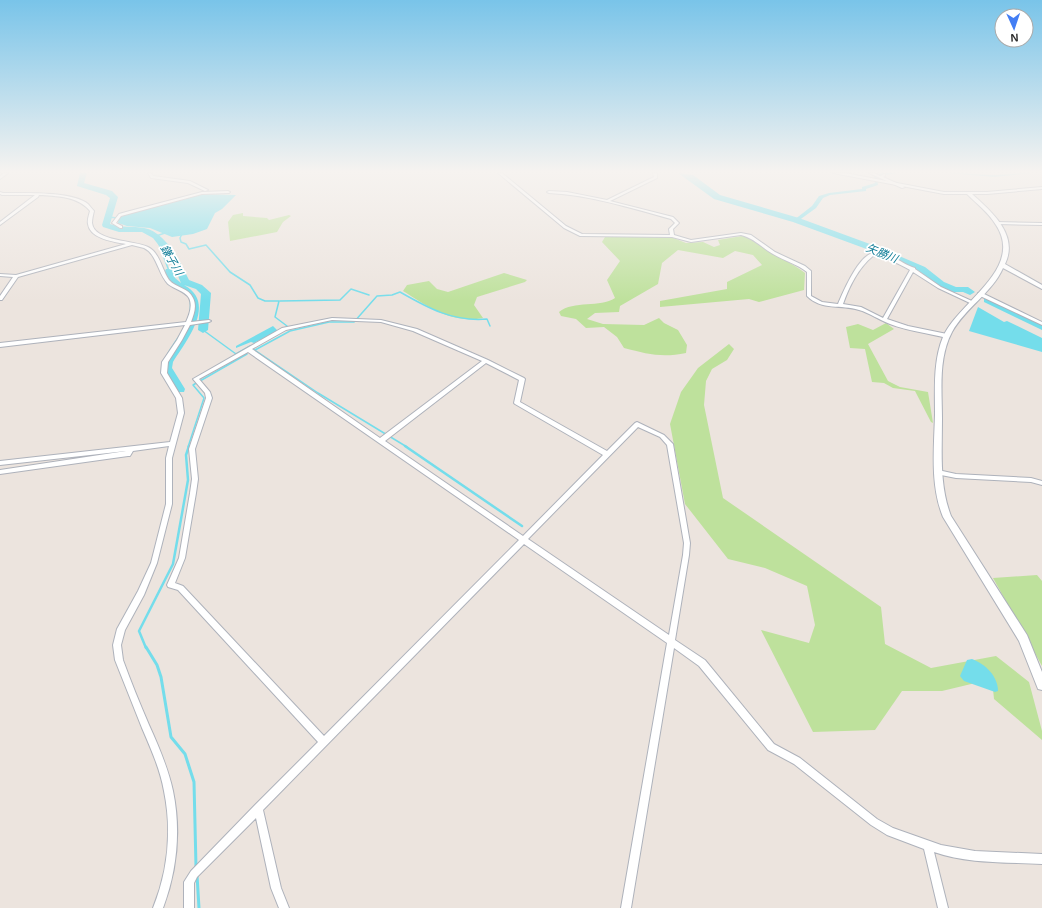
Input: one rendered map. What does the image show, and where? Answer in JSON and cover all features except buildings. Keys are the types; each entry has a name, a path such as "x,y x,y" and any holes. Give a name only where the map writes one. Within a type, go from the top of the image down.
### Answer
{"street":[{"path":"0,224 11,215"},
{"path":"90,215 91,228 98,234 111,240 135,244 147,248 152,252 168,281 191,298 192,311 188,323 163,368 167,378 177,393 180,406 179,424 172,444 168,472 170,489 169,504 159,546 141,594 122,629 117,645 119,660 165,776 170,799 172,819 171,861 168,884 158,908"},
{"path":"120,215 114,223 120,227"},
{"path":"550,215 564,227 581,235 672,236 691,241 741,234 750,236 774,253 806,269 810,275 809,296 817,302 826,306 840,305 863,309 884,320 947,336"},
{"path":"662,215 672,218 676,223 671,230 672,236"},
{"path":"990,215 997,223 1006,242 1006,251 1003,264 980,294 960,315 947,336 939,369 939,488 947,517 1023,638 1042,685"},
{"path":"997,223 1042,224"},
{"path":"0,275 16,276 135,244"},
{"path":"840,305 845,291 869,257 872,255 884,256 913,269 938,287 972,302"},
{"path":"1003,264 1042,287"},
{"path":"884,320 913,269"},
{"path":"1,297 16,276"},
{"path":"980,294 1042,324"},
{"path":"323,741 180,588 171,585 182,558 193,493 195,479 192,449 209,398 208,393 196,379 284,329 325,320 386,322 415,330 486,361 522,379 518,403 608,454"},
{"path":"0,345 188,323 209,322"},
{"path":"249,350 702,663 710,670 772,747 803,765 874,822 890,832 928,846 975,856 1042,859"},
{"path":"380,441 486,361"},
{"path":"189,908 189,882 197,871 323,741 637,424 662,436 670,444 687,543 626,908"},
{"path":"0,463 130,450 172,444"},
{"path":"0,472 128,454 130,450"},
{"path":"938,472 956,476 1031,480 1042,484"},
{"path":"258,808 276,888 284,908"},
{"path":"928,846 943,908"}],"green space":[{"path":"233,215 267,218 269,220 288,215 291,216 283,222 277,232 230,241 228,222"},
{"path":"742,236 754,241 805,273 804,290 759,302 749,299 660,307 660,301 727,289 727,282 762,265 753,255 735,251 723,258 678,250 662,263 658,284 620,306 619,312 595,313 587,319 603,324 644,325 659,318 664,323 678,330 687,345 686,353 655,355 624,348 617,337 604,327 586,328 576,319 561,316 559,312 572,306 602,303 615,298 607,280 620,261 602,242 605,237 671,237 686,243 703,242 714,247 720,245 718,240"},
{"path":"504,273 527,280 525,282 477,297 474,305 483,318 461,319 441,313 403,291 407,285 429,281 437,289 448,292"},
{"path":"886,323 894,329 868,344 888,381 900,387 928,392 933,423 931,422 915,391 893,388 884,383 872,382 865,349 850,348 846,327 858,324 873,330"},
{"path":"729,344 734,349 727,360 712,369 706,381 704,405 723,498 881,607 885,644 931,668 996,656 1029,682 1042,731 1042,740 994,699 992,679 942,691 902,691 875,730 813,732 761,630 809,643 815,625 807,586 765,568 728,559 685,504 670,424 681,392 698,368"},
{"path":"1037,575 1042,581 1042,666 993,578"}],"water":[{"path":"124,215 214,215 207,229 193,234 172,237 150,228 127,226 118,223 119,218"},
{"path":"978,307 1004,322 1007,321 1042,338 1042,352 969,331"},
{"path":"273,326 277,330 275,332 254,343 251,342 236,348 236,346"},
{"path":"972,659 982,664 990,671 996,680 998,691 995,692 964,681 960,676 967,660"}],"waterway":[{"name":"鎌子川","path":"109,215 106,225 119,230 143,230 156,236 176,262 185,282 199,287 206,293 203,330"},
{"name":"矢勝川","path":"780,215 875,249 922,269 941,284 955,290 965,289 970,292"},
{"path":"796,220 802,215"},
{"path":"109,217 117,218"},
{"path":"165,233 156,236 169,271"},
{"path":"182,234 180,238 181,242 186,244 189,249 206,245 230,272 250,285 258,298 265,301 279,301 275,317 287,326"},
{"name":"鎌子川","path":"169,271 173,281 193,296 195,305 190,325 168,362 167,368 180,389"},
{"path":"280,301 340,300 351,289 369,295"},
{"path":"255,350 290,331 329,322 354,322 377,296 392,295 400,292 441,313 463,318 487,319 490,326"},
{"name":"矢勝川","path":"987,300 1042,327"},
{"path":"203,330 236,354 250,346"},
{"path":"253,349 318,393 407,447"},
{"name":"鎌子川","path":"188,447 204,398 193,385 247,354"},
{"path":"146,648 139,631 173,564 188,480 186,455 189,446"},
{"path":"405,446 522,526"},
{"path":"146,647 157,665 161,677 171,737 185,754 194,782 196,867"},
{"path":"197,875 199,908"}]}
